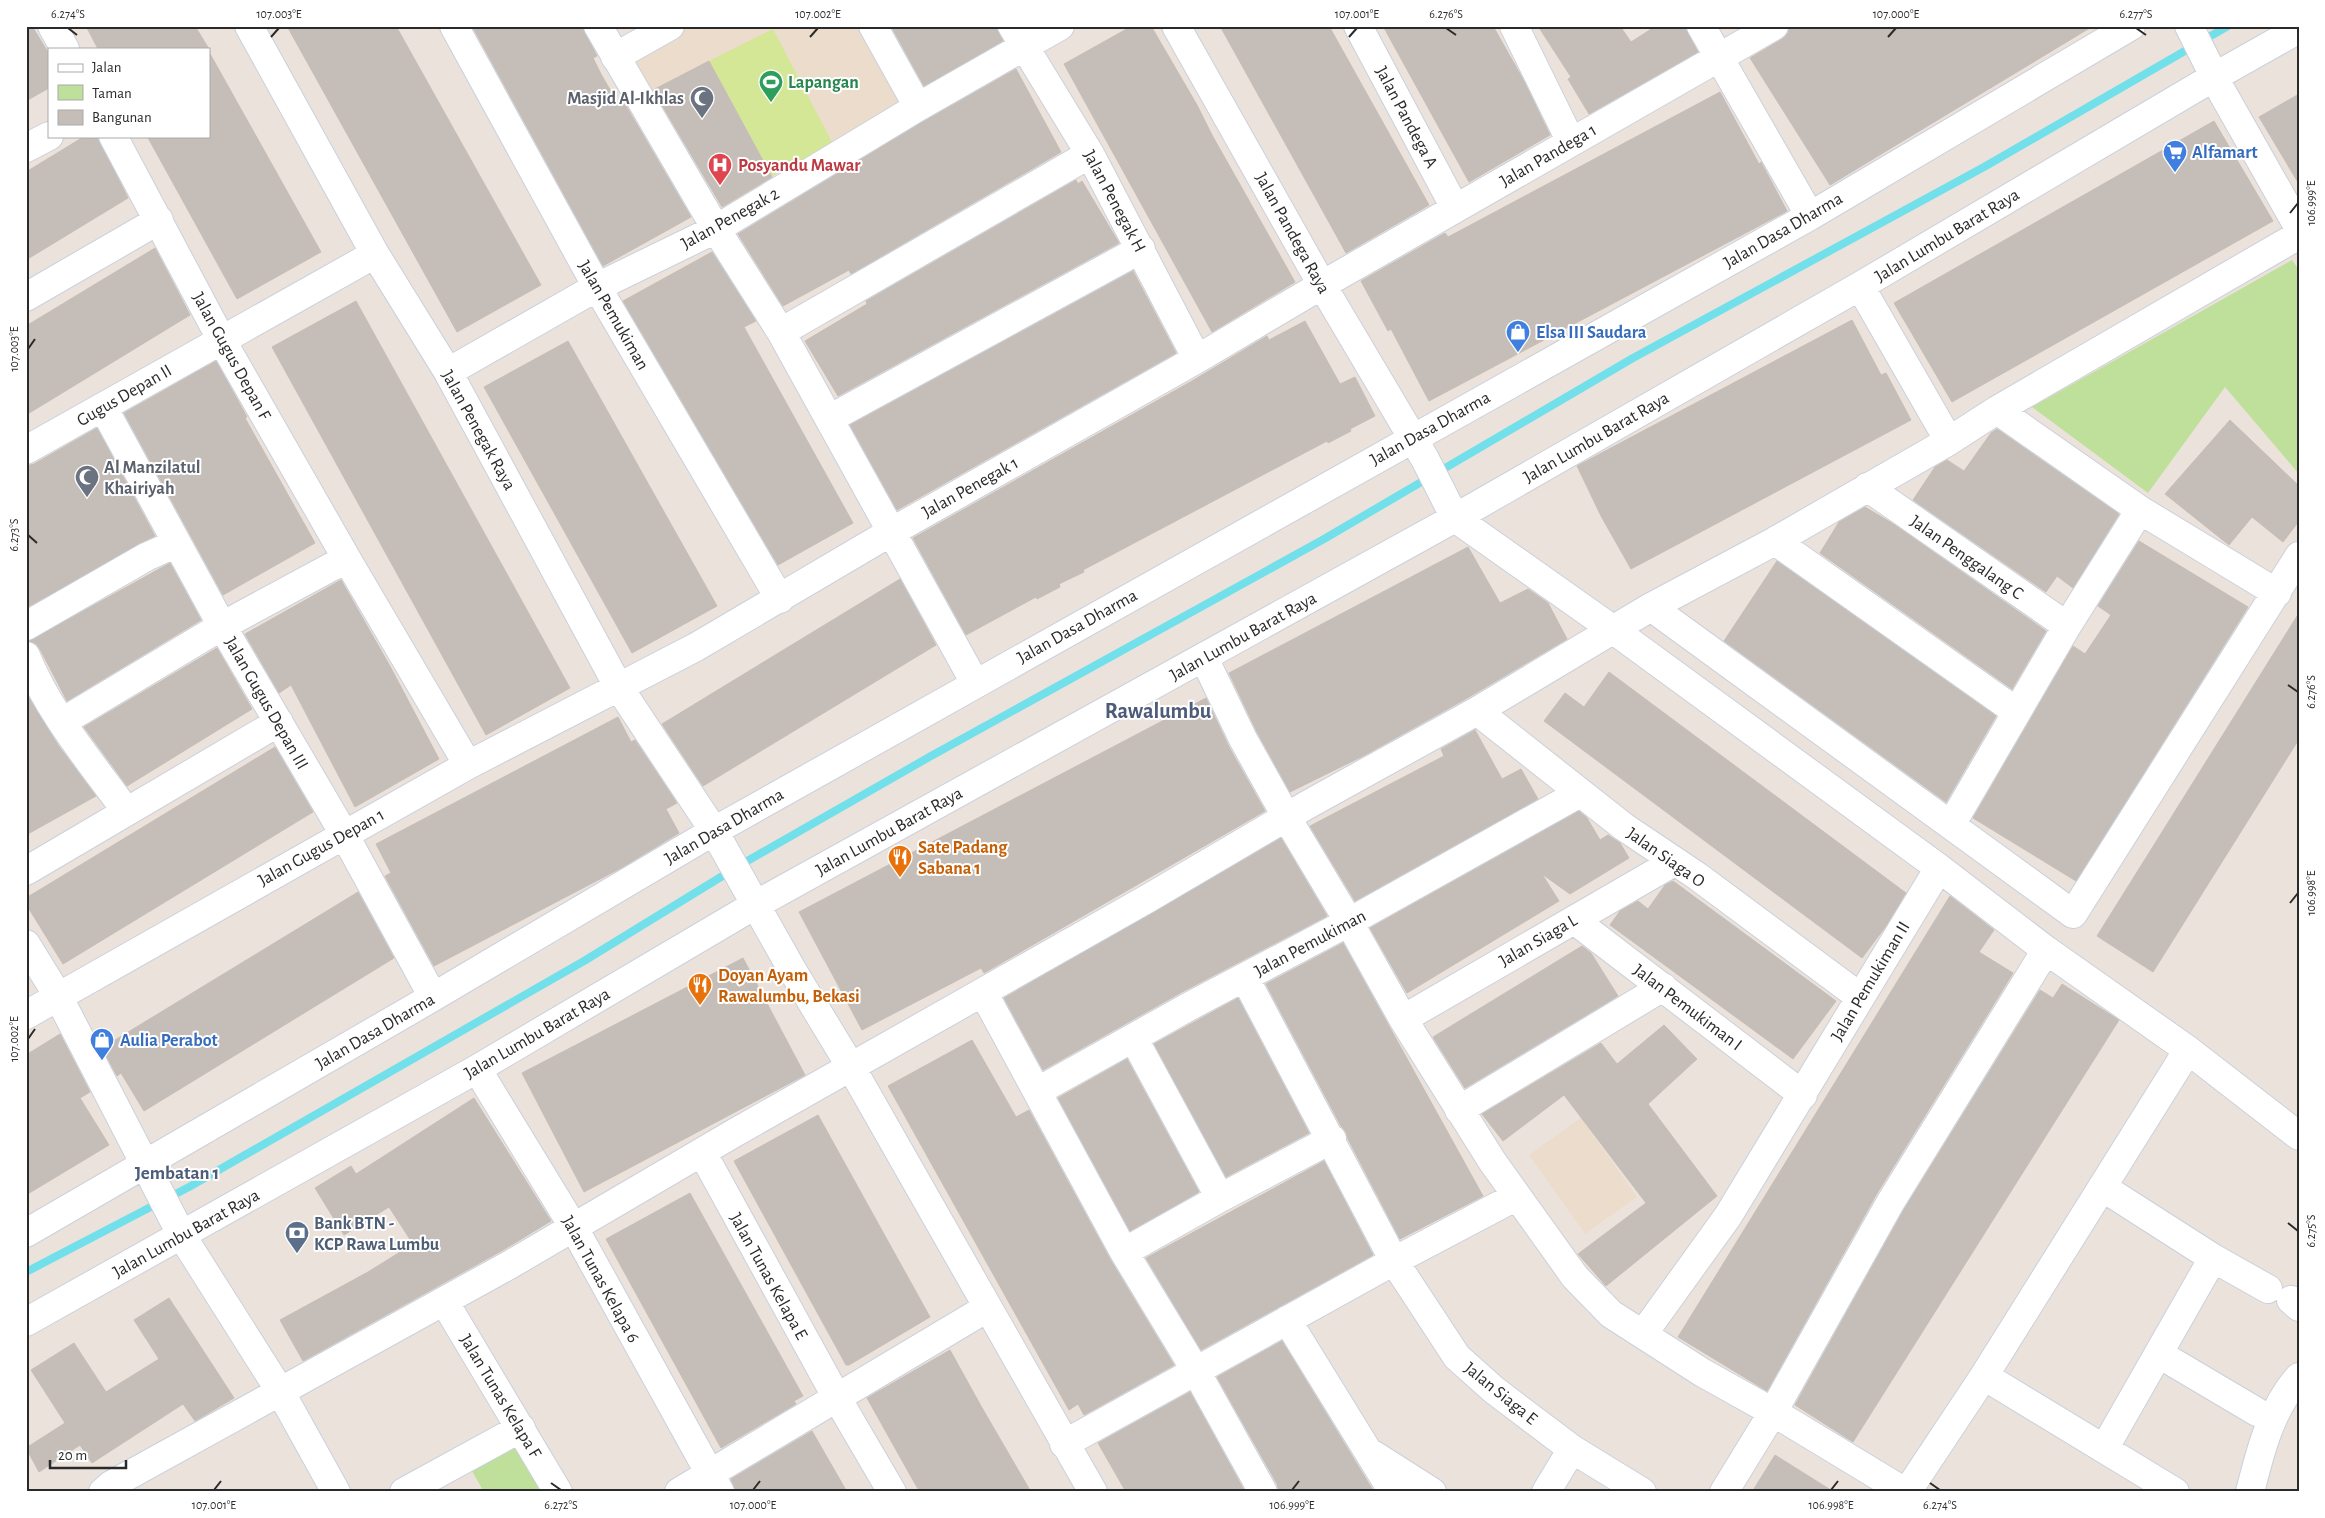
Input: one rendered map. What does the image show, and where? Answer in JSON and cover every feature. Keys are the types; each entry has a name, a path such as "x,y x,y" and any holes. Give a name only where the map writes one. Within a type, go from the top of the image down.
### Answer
{"street":[{"path":"52,26 64,48"},
{"name":"Jalan Penegak Raya","path":"249,26 376,254 448,372 618,686 719,842 851,1067 1093,1492"},
{"name":"Jalan Pemukiman","path":"454,26 597,287 780,599"},
{"path":"598,26 716,229 781,332 975,683"},
{"path":"615,57 670,26"},
{"path":"874,26 918,107"},
{"name":"Jalan Penegak 2","path":"448,372 597,287 716,229 918,107 1018,37 1060,26"},
{"name":"Jalan Pandega Raya","path":"1176,26 1450,508"},
{"name":"Jalan Pandega A","path":"1358,26 1455,208"},
{"path":"1514,26 1571,142"},
{"path":"1701,26 1810,216"},
{"name":"Jalan Pandega 1","path":"1322,285 1774,26"},
{"name":"Jalan Dasa Dharma","path":"26,1233 147,1167 433,997 719,842 975,683 1418,449 2131,26"},
{"path":"2188,26 2209,68 2299,228"},
{"name":"Jalan Lumbu Barat Raya","path":"26,1322 180,1232 477,1069 751,898 1204,658 1450,508 1860,286 2209,68 2299,30"},
{"name":"Jalan Penegak H","path":"1018,37 1090,154 1197,359"},
{"path":"26,148 48,137"},
{"name":"Jalan Gugus Depan F","path":"114,138 341,563 468,765"},
{"path":"781,332 1090,154"},
{"path":"26,297 159,220"},
{"path":"103,1492 111,1485 574,1228 702,1152 1287,818 1362,773 1478,711 1615,631 1651,607 1775,541 2299,235"},
{"path":"829,419 1141,249"},
{"name":"Gugus Depan II","path":"26,450 221,339 376,254"},
{"name":"Jalan Penegak 1","path":"618,686 696,647 891,532 1197,359 1322,285"},
{"path":"1860,286 1949,441"},
{"name":"Jalan Gugus Depan III","path":"103,407 222,626 344,834 433,997"},
{"path":"1997,410 2140,510 2277,593"},
{"name":"Jalan Penggalang C","path":"1867,487 2067,626"},
{"path":"1450,508 1939,868 2046,950 2188,1050 2299,1136"},
{"path":"1951,825 2067,626 2140,510"},
{"path":"1775,541 2017,712"},
{"path":"26,626 146,557 177,543"},
{"path":"1651,607 2073,914 2299,556"},
{"path":"62,722 222,626 341,563"},
{"path":"26,656 33,674 62,722 126,811"},
{"path":"1204,658 1243,739 1403,1019 1459,1110 1575,1277 1611,1314 1703,1373 1773,1412 1906,1492 1984,1376 2188,1050"},
{"name":"Jalan Gugus Depan 1","path":"26,1014 468,765 618,686"},
{"name":"Jalan Siaga O","path":"1478,711 1624,828 1696,876 1860,997"},
{"path":"26,871 278,722"},
{"name":"Jalan Pemukiman","path":"1038,1092 1349,922 1580,792"},
{"name":"Jalan Siaga L","path":"1403,1019 1674,862"},
{"name":"Jalan Pemukiman II","path":"1643,1334 1728,1216 1939,868"},
{"name":"Jalan Pemukiman I","path":"1574,920 1803,1095"},
{"path":"26,944 58,996 180,1232 280,1391 336,1492"},
{"path":"1724,1492 1773,1412 1890,1204 2046,950"},
{"name":"Jalan Siaga E","path":"1245,978 1332,1139 1394,1261 1457,1357 1494,1390 1572,1449 1642,1492"},
{"path":"1459,1110 1663,988"},
{"path":"983,992 1124,1252 1196,1371 1264,1492"},
{"path":"1134,1039 1220,1198"},
{"name":"Jalan Tunas Kelapa 6","path":"477,1069 574,1228 715,1483"},
{"path":"1124,1252 1220,1198 1332,1139"},
{"name":"Jalan Tunas Kelapa E","path":"702,1152 837,1398 892,1492"},
{"path":"2102,1187 2213,1258 2286,1298"},
{"path":"1064,1444 1286,1320 1517,1196"},
{"path":"2104,1449 2213,1258"},
{"name":"Jalan Tunas Kelapa F","path":"444,1301 558,1492"},
{"path":"680,1492 715,1483 837,1398 987,1308"},
{"path":"1286,1320 1392,1492"},
{"path":"2159,1354 2257,1412"},
{"path":"1984,1376 2174,1492"},
{"path":"2250,1492 2264,1445 2280,1403 2299,1377"},
{"path":"404,1492 521,1428"},
{"path":"1546,1492 1572,1449"},
{"path":"1369,1452 1432,1492"}],"shaded area":[{"path":"684,26 859,26 902,108 833,144 772,30 650,91 629,54"},
{"path":"1581,1118 1637,1197 1585,1234 1529,1155"}],"green space":[{"name":"Lapangan","path":"773,29 833,144 772,176 709,61"},
{"path":"2292,260 2299,270 2299,474 2225,387 2148,493 2032,407"},
{"path":"519,1436 551,1492 484,1492 468,1464"}],"building":[{"path":"26,26 32,26 48,52 48,89 26,101"},
{"path":"86,26 195,26 208,48 97,48"},
{"path":"287,26 396,26 541,285 457,332"},
{"path":"472,26 582,26 597,56 593,58 601,74 620,107 625,104 691,217 603,266"},
{"path":"891,26 996,26 1003,41 924,86"},
{"path":"1132,26 1151,26 1295,282 1212,332 1064,64"},
{"path":"1220,26 1329,26 1429,205 1346,253"},
{"path":"1383,26 1493,26 1524,81 1550,135 1469,182"},
{"path":"1538,26 1620,26 1631,42 1656,26 1685,26 1698,52 1589,114 1568,79 1571,77"},
{"path":"1790,26 2093,26 1830,185 1750,58 1782,39 1788,33"},
{"path":"210,54 321,252 237,299 148,138 210,138"},
{"name":"Masjid Al-Ikhlas","path":"709,61 772,177 722,207 653,90"},
{"path":"1016,69 1061,152 851,274 849,270 783,306 738,234 919,124"},
{"path":"1720,92 1787,211 1429,401 1391,329 1388,331 1361,281 1445,233 1448,237"},
{"path":"2299,94 2299,184 2259,117"},
{"path":"2214,121 2273,221 1952,402 1894,303"},
{"path":"82,138 98,138 128,198 26,260 26,172"},
{"path":"1076,180 1078,184 1082,181 1119,243 838,396 805,341 867,304 866,301"},
{"path":"155,248 190,315 26,415 26,326"},
{"path":"712,252 756,321 744,327 853,523 778,565 623,301"},
{"path":"1133,271 1176,353 897,510 850,425"},
{"path":"356,301 570,688 486,735 272,347"},
{"path":"1852,320 1881,375 1886,373 1911,420 1631,569 1601,516 1577,466"},
{"path":"1305,321 1340,384 1355,377 1375,416 1350,429 1351,431 1328,443 1327,441 1083,570 1084,572 1059,584 1060,587 1037,599 1036,597 966,635 913,538 1192,381 1267,336 1269,340"},
{"path":"568,341 717,606 632,653 484,387"},
{"path":"216,361 247,417 245,418 315,543 223,595 124,413"},
{"path":"2230,420 2299,486 2299,521 2283,542 2252,517 2229,545 2165,494"},
{"name":"Al Manzilatul Khairiyah","path":"97,428 155,536 26,608 26,466 34,464"},
{"path":"1997,429 2119,514 2073,588 2057,576 2046,592 1913,500 1935,467 1947,460 1964,471 1991,433"},
{"path":"1865,507 1895,525 2046,631 2012,689 1820,553 1839,522"},
{"path":"2139,541 2248,607 2076,881 1973,818 2073,646 2085,654 2111,615 2098,606"},
{"path":"1468,547 1500,603 1528,589 1548,603 1567,639 1365,755 1290,792 1257,732 1229,673"},
{"path":"1777,561 1996,716 1946,802 1724,641"},
{"path":"170,563 201,620 67,701 40,649 36,644 29,641"},
{"path":"900,579 936,645 703,786 662,724"},
{"path":"341,580 391,668 439,759 355,807 291,685 279,693 245,634"},
{"path":"2299,613 2299,739 2153,972 2097,936"},
{"path":"217,648 252,709 127,786 84,727"},
{"path":"1609,672 1906,893 1886,926 1862,958 1544,721 1565,693 1584,707"},
{"path":"26,693 58,745 96,796 26,835"},
{"path":"1206,698 1229,747 1265,811 984,973 981,968 862,1030 799,912"},
{"path":"618,717 631,742 635,740 677,803 666,809 679,833 621,868 434,966 385,876 391,873 376,844"},
{"path":"1475,730 1502,779 1521,769 1538,799 1355,901 1310,826 1444,756 1441,749"},
{"path":"275,747 313,812 63,964 26,904 26,898"},
{"path":"1579,811 1587,818 1600,840 1608,835 1620,843 1629,858 1570,894 1542,874 1559,901 1407,993 1370,928"},
{"path":"1281,838 1327,916 1182,992 1043,1070 1004,998"},
{"path":"1673,881 1836,1001 1793,1059 1610,925 1620,911 1638,901 1648,909 1665,885"},
{"path":"358,892 394,958 144,1111 121,1073 117,1076 102,1048"},
{"path":"1950,896 1994,930 1979,952 2013,973 1876,1195 1767,1391 1678,1337"},
{"path":"1343,943 1483,1196 1400,1239 1346,1132 1341,1126 1266,984"},
{"path":"1582,946 1591,953 1618,996 1465,1088 1433,1037"},
{"path":"743,958 805,1075 584,1192 522,1073"},
{"path":"2062,984 2119,1020 1853,1442 1795,1405 1903,1211 2040,990 2053,998"},
{"path":"1238,998 1309,1133 1226,1177 1154,1044"},
{"path":"1664,1025 1697,1059 1648,1104 1717,1196 1606,1286 1578,1254 1646,1203 1564,1095 1503,1141 1482,1114 1601,1043 1617,1064"},
{"path":"60,1034 90,1092 80,1098 109,1145 26,1195 26,1055"},
{"path":"972,1040 1016,1117 1029,1110 1110,1259 1174,1365 1084,1415 1078,1404 1069,1410 888,1086"},
{"path":"1127,1059 1199,1192 1130,1231 1058,1098"},
{"path":"474,1098 551,1221 503,1250 303,1361 280,1320 368,1272 413,1244 389,1207 344,1235 315,1188 351,1166 356,1174"},
{"path":"818,1115 930,1317 849,1365 846,1365 734,1161"},
{"path":"1324,1161 1373,1255 1201,1350 1146,1258"},
{"path":"690,1193 803,1396 794,1401 796,1404 721,1448 606,1239"},
{"path":"169,1298 234,1398 195,1421 183,1404 92,1463 80,1445 39,1472 26,1448 65,1423 31,1370 74,1343 106,1392 159,1359 134,1320"},
{"path":"1282,1341 1374,1492 1279,1492 1277,1484 1217,1377"},
{"path":"950,1350 1031,1492 920,1492 914,1482 867,1398"},
{"path":"1190,1392 1245,1492 1126,1492 1098,1443"},
{"path":"812,1431 847,1492 736,1492 731,1479"},
{"path":"1775,1455 1834,1492 1752,1492"}],"waterway":[{"path":"26,1272 189,1187 584,961 742,864 931,756 1324,539 1633,358 1984,167 2228,26"}],"place":[{"name":"Lapangan","path":"771,103"},
{"name":"Masjid Al-Ikhlas","path":"702,119"},
{"name":"Alfamart","path":"2175,173"},
{"name":"Posyandu Mawar","path":"720,186"},
{"name":"Elsa III Saudara","path":"1518,353"},
{"name":"Al Manzilatul Khairiyah","path":"87,498"},
{"name":"Sate Padang Sabana 1","path":"900,878"},
{"name":"Doyan Ayam Rawalumbu, Bekasi","path":"700,1006"},
{"name":"Aulia Perabot","path":"102,1061"},
{"name":"Bank BTN - KCP Rawa Lumbu","path":"297,1254"}],"district":[{"name":"Rawalumbu","path":"1158,710"},
{"name":"Jembatan 1","path":"177,1172"}]}
